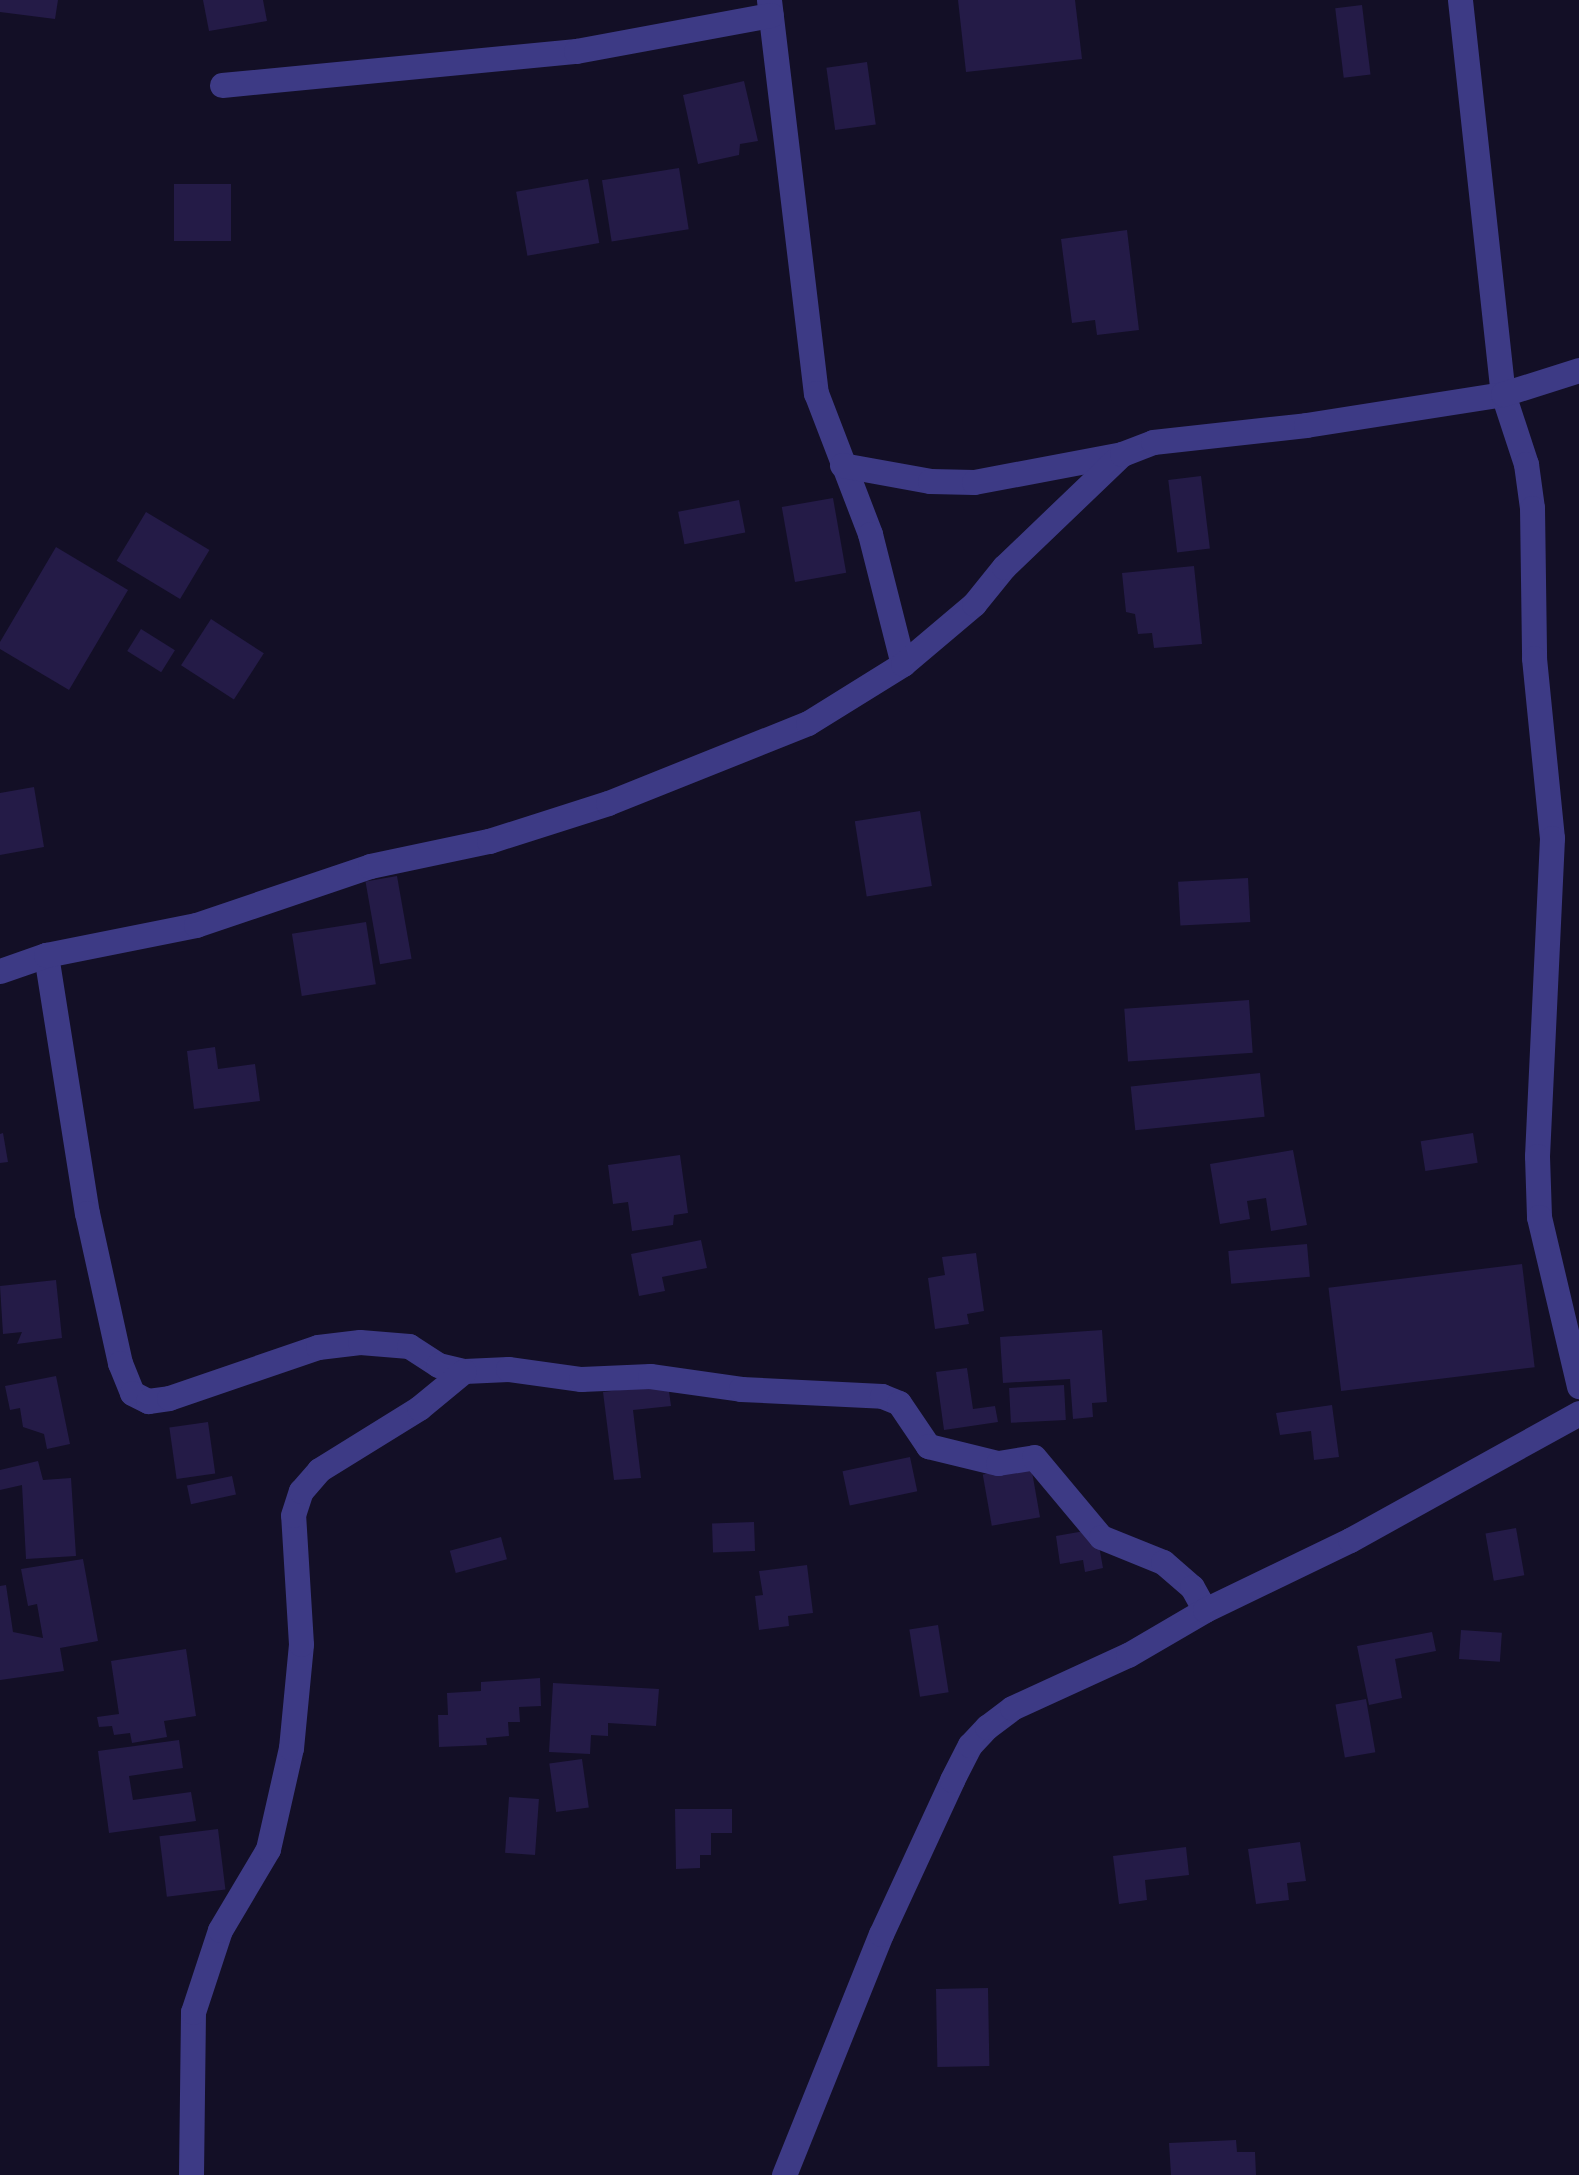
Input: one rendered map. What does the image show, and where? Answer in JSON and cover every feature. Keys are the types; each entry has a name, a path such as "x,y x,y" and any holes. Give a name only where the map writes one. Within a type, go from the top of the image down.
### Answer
{"street":[{"path":"1460,0 1502,394 1526,464 1532,508 1534,658 1552,838 1537,1156 1539,1217 1579,1386"},
{"path":"222,84 576,51 770,8 816,393 870,534 902,664"},
{"path":"842,465 930,481 974,482 1122,454 1153,442 1306,425 1502,394 1579,370"},
{"path":"0,972 46,956 196,925 370,866 489,841 608,803 808,724 902,664 974,604 1004,567 1122,454"},
{"path":"46,956 87,1213 120,1363 132,1393 148,1401 169,1398 318,1347 360,1342 409,1346 438,1365 464,1371 508,1370 581,1379 650,1376 741,1389 882,1396 899,1403 928,1446 998,1463 1034,1457 1101,1537 1163,1562 1192,1587 1205,1610"},
{"path":"191,2175 194,2012 220,1930 268,1849 291,1748 301,1644 293,1515 301,1491 320,1470 418,1408 464,1371"},
{"path":"784,2175 881,1934 970,1745 1012,1708 1128,1655 1205,1610 1350,1540 1579,1413"}],"building":[{"path":"0,0 58,0 55,19 0,12"},
{"path":"203,0 263,0 267,21 209,31"},
{"path":"958,0 1075,0 1082,59 966,72"},
{"path":"1362,5 1371,74 1344,78 1335,8"},
{"path":"867,62 876,124 835,130 826,68"},
{"path":"744,81 758,141 740,144 739,155 698,164 683,95"},
{"path":"679,168 689,229 612,241 602,180"},
{"path":"588,179 599,243 527,256 516,192"},
{"path":"174,184 231,184 231,241 174,241"},
{"path":"1127,230 1139,330 1097,335 1095,320 1072,323 1061,239"},
{"path":"1201,476 1210,548 1177,552 1168,480"},
{"path":"833,498 846,573 795,582 782,507"},
{"path":"739,500 745,532 684,544 678,512"},
{"path":"146,512 209,550 180,599 117,561"},
{"path":"56,547 128,590 69,690 0,649 0,642"},
{"path":"1194,566 1202,644 1154,648 1152,633 1138,634 1135,614 1126,612 1122,573"},
{"path":"211,619 264,653 234,699 181,665"},
{"path":"141,629 175,650 161,672 127,651"},
{"path":"34,787 44,847 0,855 0,793"},
{"path":"920,811 932,886 867,896 855,821"},
{"path":"397,876 412,959 380,964 365,882"},
{"path":"1248,878 1250,922 1180,926 1178,882"},
{"path":"366,922 376,984 302,996 292,934"},
{"path":"1249,1000 1253,1053 1128,1062 1124,1009"},
{"path":"215,1047 218,1069 255,1064 260,1101 194,1109 187,1051"},
{"path":"1260,1073 1265,1117 1135,1130 1131,1087"},
{"path":"3,1133 8,1162 0,1163 0,1134"},
{"path":"1473,1133 1478,1163 1425,1171 1421,1141"},
{"path":"1293,1150 1307,1225 1271,1231 1266,1198 1247,1201 1250,1219 1220,1224 1210,1164"},
{"path":"680,1155 688,1213 674,1215 673,1225 632,1231 628,1202 613,1204 608,1165"},
{"path":"701,1240 707,1268 662,1277 665,1291 639,1296 631,1254"},
{"path":"1307,1244 1310,1277 1231,1284 1228,1251"},
{"path":"976,1253 984,1311 967,1314 969,1324 935,1329 928,1278 945,1275 942,1257"},
{"path":"1522,1264 1535,1367 1341,1391 1328,1288"},
{"path":"56,1280 62,1338 17,1344 22,1332 3,1334 0,1286"},
{"path":"1102,1330 1107,1402 1092,1403 1093,1417 1073,1419 1070,1379 1003,1383 1000,1337"},
{"path":"967,1368 973,1409 995,1406 998,1422 944,1430 936,1372"},
{"path":"56,1376 70,1444 47,1449 44,1434 23,1427 20,1408 10,1410 5,1386"},
{"path":"668,1384 671,1406 633,1410 641,1478 614,1480 603,1392"},
{"path":"1064,1385 1066,1420 1011,1423 1009,1388"},
{"path":"1332,1405 1339,1457 1314,1460 1311,1431 1280,1435 1276,1413"},
{"path":"208,1422 215,1473 177,1479 169,1427"},
{"path":"910,1457 917,1491 850,1506 843,1471"},
{"path":"38,1461 43,1480 71,1478 76,1556 26,1559 22,1485 0,1490 0,1470"},
{"path":"1031,1466 1040,1517 992,1526 983,1475"},
{"path":"232,1476 236,1495 191,1504 187,1486"},
{"path":"754,1522 755,1551 713,1552 712,1523"},
{"path":"1516,1528 1524,1575 1494,1581 1485,1533"},
{"path":"1096,1529 1103,1568 1085,1572 1083,1560 1060,1564 1056,1536"},
{"path":"501,1537 507,1559 456,1573 450,1551"},
{"path":"83,1559 98,1641 60,1648 64,1671 0,1680 0,1586 6,1585 13,1632 43,1638 37,1604 28,1606 21,1569"},
{"path":"807,1565 813,1613 788,1616 789,1626 759,1630 755,1596 763,1595 759,1571"},
{"path":"938,1625 949,1692 920,1697 909,1630"},
{"path":"1461,1630 1502,1633 1500,1662 1459,1659"},
{"path":"1432,1632 1436,1651 1395,1659 1402,1698 1369,1705 1357,1646"},
{"path":"186,1649 196,1716 164,1721 167,1737 132,1743 130,1733 114,1735 112,1726 99,1727 97,1717 119,1714 111,1661"},
{"path":"540,1678 541,1706 519,1707 520,1722 508,1722 509,1736 486,1738 487,1745 439,1747 438,1715 448,1715 447,1693 481,1691 481,1682"},
{"path":"553,1683 659,1689 656,1726 608,1723 608,1736 591,1735 590,1754 549,1752"},
{"path":"1366,1699 1375,1752 1345,1758 1335,1704"},
{"path":"179,1740 183,1768 129,1776 133,1800 191,1792 196,1821 109,1833 98,1751"},
{"path":"582,1759 589,1808 556,1812 549,1764"},
{"path":"509,1797 539,1799 535,1855 505,1853"},
{"path":"675,1809 732,1809 732,1833 711,1833 711,1855 700,1855 700,1868 676,1869"},
{"path":"218,1829 225,1890 167,1897 159,1836"},
{"path":"1300,1842 1306,1881 1287,1883 1289,1900 1256,1904 1248,1849"},
{"path":"1186,1847 1189,1875 1145,1880 1147,1900 1119,1904 1113,1856"},
{"path":"988,1988 989,2066 937,2067 936,1989"},
{"path":"1236,2140 1237,2152 1255,2152 1256,2175 1171,2175 1169,2143"}]}
